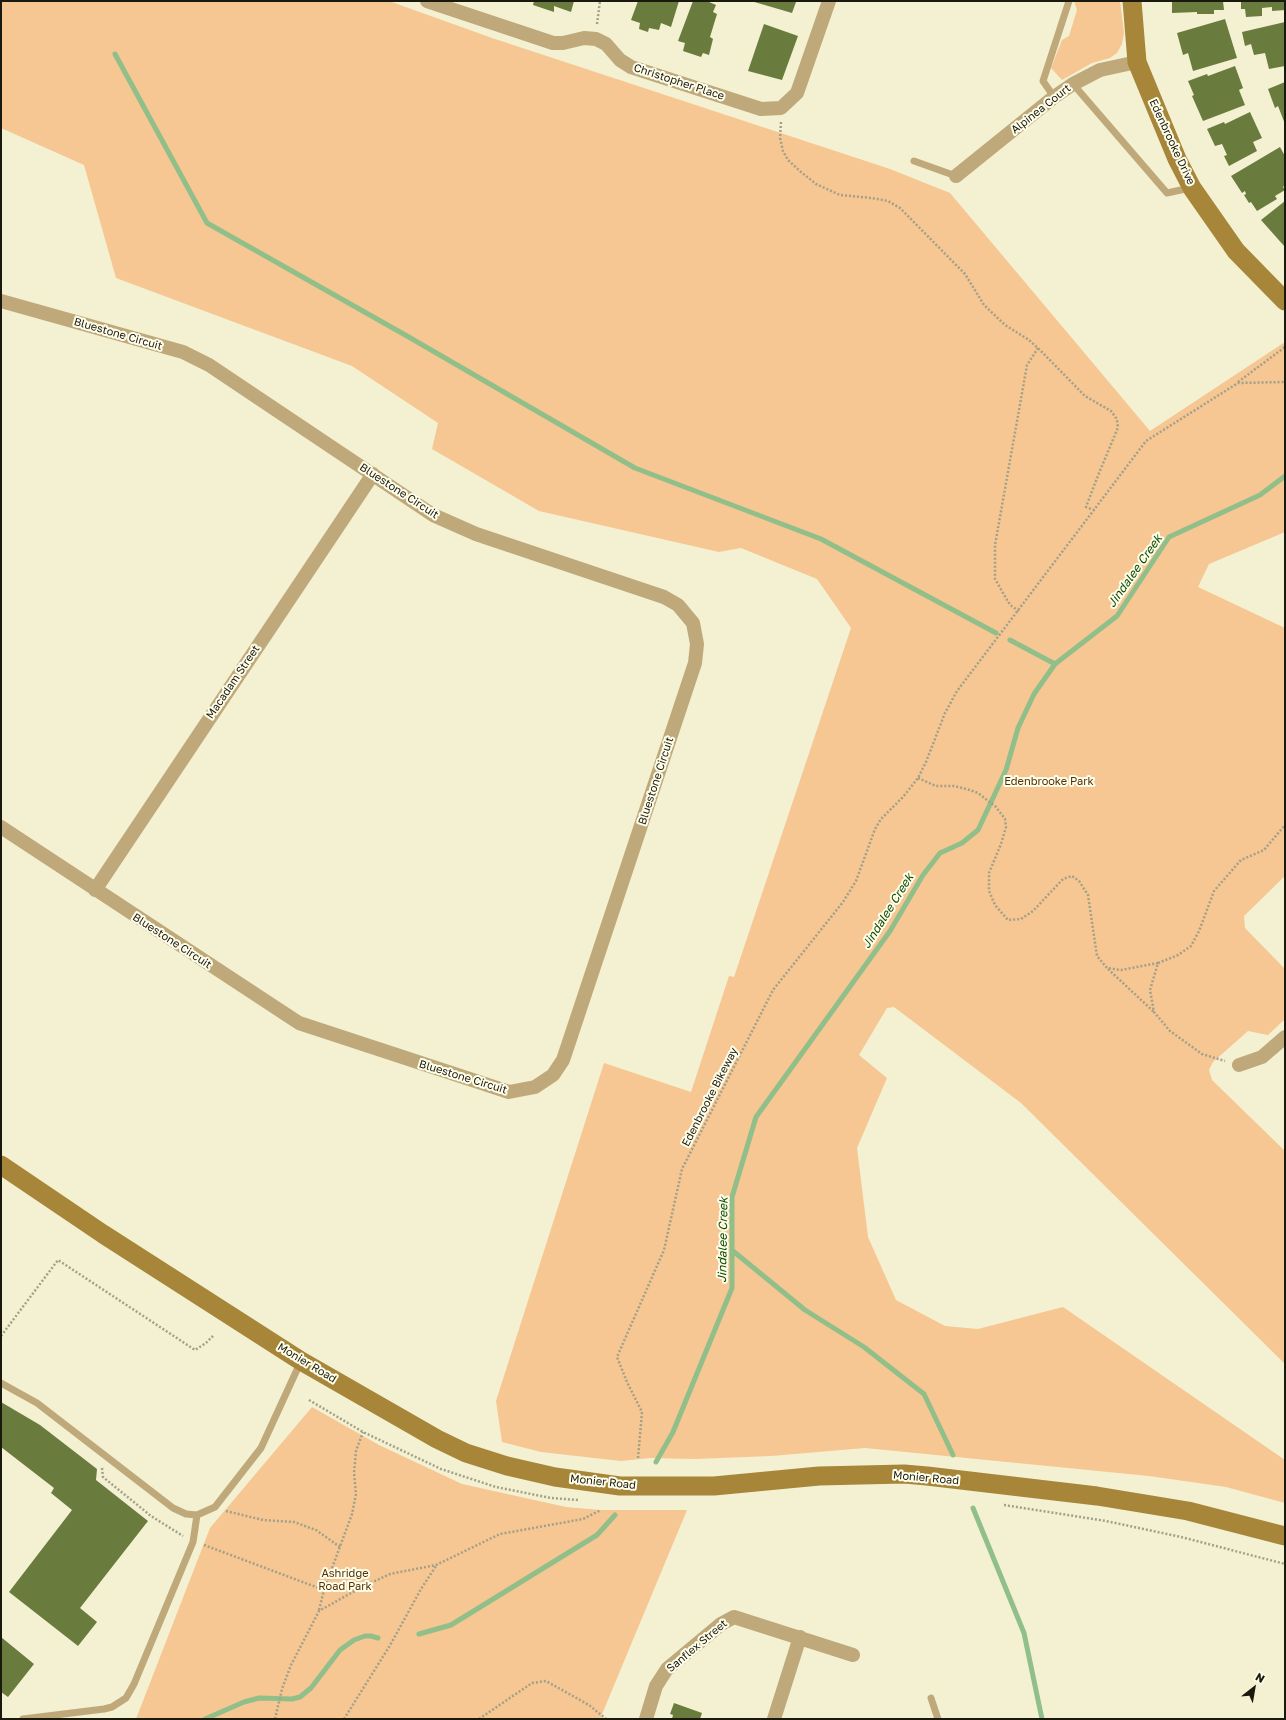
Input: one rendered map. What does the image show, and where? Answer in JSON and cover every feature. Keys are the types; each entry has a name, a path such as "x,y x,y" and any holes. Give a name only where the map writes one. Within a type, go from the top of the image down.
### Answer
{"main road":[{"name":"Edenbrooke Drive","path":"1132,1 1137,62 1165,130 1192,188 1236,251 1285,301"},
{"name":"Monier Road","path":"1,1165 103,1234 301,1361 437,1439 466,1453 507,1466 555,1477 620,1486 714,1486 819,1476 904,1474 1097,1496 1188,1511 1285,1536"}],"street":[{"path":"427,1 553,43 563,43 584,38 596,39"},
{"path":"781,108 797,93 829,1"},
{"name":"Christopher Place","path":"596,39 606,44 620,60 631,67 761,109 781,108"},
{"name":"Alpinea Court","path":"956,176 1054,97 1073,84 1100,70 1137,62"},
{"name":"Bluestone Circuit","path":"1,301 183,352 208,365 433,515 476,534 664,597 678,605 693,624 697,644 695,663 563,1060 553,1075 535,1087 509,1092 298,1023 1,827"},
{"name":"Macadam Street","path":"95,890 373,474"},
{"path":"1239,1065 1262,1057 1285,1037"},
{"name":"Sanflex Street","path":"646,1719 656,1686 667,1669 721,1624 734,1617 853,1655"},
{"path":"774,1719 800,1637"}],"lane":[{"path":"1054,97 1043,81 1069,1"},
{"path":"1073,84 1167,194 1192,188"},
{"path":"914,161 956,176"},
{"path":"1,1383 37,1403 173,1508 186,1514 197,1514 214,1507 261,1448 301,1361"},
{"path":"23,1719 104,1709 112,1707 126,1698 134,1684 193,1542 197,1514"},
{"path":"931,1698 938,1719"}],"path":[{"path":"596,39 600,1"},
{"path":"781,108 782,115 780,138 783,150 788,160 801,172 816,184 840,195 888,201 900,208 965,274 984,305 1005,325 1029,340 1038,348 1085,396 1111,411 1118,424 1117,430 1086,507 1094,510"},
{"name":"Edenbrooke Bikeway","path":"638,1458 642,1412 627,1382 617,1357 664,1250 682,1169 773,990 843,902 856,881 875,829 881,819 903,797 918,778 926,762 944,713 957,692 1146,440 1238,383 1285,347"},
{"path":"1018,611 1010,605 996,579 995,545 1027,365 1038,348"},
{"path":"1238,383 1285,382"},
{"path":"918,778 936,786 954,786 978,793 996,807 1005,819 1006,828 989,873 989,891 995,905 1008,920 1021,919 1033,911 1062,880 1072,876 1080,881 1088,895 1097,956 1107,968 1154,1012 1170,1031 1202,1054 1239,1065"},
{"path":"1107,968 1121,970 1158,963 1178,956 1191,946 1214,891 1241,860 1264,850 1285,826"},
{"path":"1154,1012 1150,990 1158,963"},
{"path":"1,1336 58,1260 195,1350 206,1343 213,1336"},
{"path":"309,1400 363,1432 442,1469 496,1487 551,1498 582,1500"},
{"path":"275,1719 282,1689 291,1665 319,1611 324,1590 352,1514 356,1494 354,1473 356,1451 363,1432"},
{"path":"998,1504 1106,1521 1159,1532 1285,1564"},
{"path":"214,1507 263,1520 294,1522 316,1530 340,1547"},
{"path":"319,1611 360,1588 390,1574 436,1565 500,1534 584,1519 601,1510"},
{"path":"344,1719 389,1647 421,1588 436,1565"},
{"path":"479,1719 532,1684 546,1681 589,1705 606,1719"}],"green space":[{"name":"Edenbrooke Park","path":"1,1 389,1 492,38 890,169 950,193 1150,431 1285,342 1285,532 1209,564 1198,587 1285,628 1285,876 1244,916 1245,928 1285,969 1285,1019 1268,1035 1248,1031 1213,1062 1209,1070 1212,1080 1285,1151 1285,1364 1021,1103 894,1007 887,1008 859,1055 887,1078 857,1148 868,1237 896,1300 945,1326 978,1329 1063,1307 1285,1460 1285,1503 1226,1487 1149,1476 865,1448 771,1456 695,1459 650,1458 621,1461 541,1452 502,1442 496,1401 604,1063 691,1092 729,976 734,977 851,628 817,579 741,548 719,552 539,511 432,449 438,423 352,366 116,278 84,165 1,128"},
{"path":"1074,1 1120,1 1124,33 1122,44 1117,53 1110,58 1092,63 1062,80 1051,68 1062,40 1069,36 1077,10"},
{"name":"Ashridge Road Park","path":"312,1407 379,1445 462,1484 566,1507 601,1510 687,1510 600,1719 136,1719 210,1528"}],"building":[{"path":"534,1 574,1 571,12 554,6 554,12 533,5"},
{"path":"638,1 679,1 671,27 661,23 659,30 649,28 648,32 639,29 640,23 631,20"},
{"path":"693,1 707,1 716,5 713,12 717,14 710,37 713,39 709,55 703,53 701,57 683,51 685,43 678,41"},
{"path":"751,1 792,1 796,2 792,13"},
{"path":"1172,1 1223,1 1224,10 1214,10 1214,14 1197,14 1197,12 1172,13"},
{"path":"1241,1 1285,1 1285,10 1272,11 1272,7 1262,8 1262,16 1246,17 1245,9 1241,9"},
{"path":"1225,19 1237,58 1193,71 1188,53 1183,55 1177,33"},
{"path":"1285,22 1285,66 1269,69 1265,53 1254,55 1251,44 1245,46 1242,32"},
{"path":"764,24 798,36 782,80 748,71"},
{"path":"1235,66 1243,88 1239,90 1245,105 1203,121 1192,96 1194,95 1188,81 1207,74 1208,76"},
{"path":"1285,82 1285,124 1278,106 1275,108 1268,89"},
{"path":"1250,112 1262,138 1253,142 1257,151 1229,166 1224,156 1227,155 1222,144 1215,146 1207,129 1224,122 1225,124"},
{"path":"1280,147 1285,156 1285,185 1283,187 1285,190 1275,196 1277,199 1257,211 1244,195 1246,194 1245,191 1242,193 1231,176"},
{"path":"1285,201 1285,247 1261,220"},
{"path":"1,1402 40,1425 97,1469 96,1480 148,1521 80,1608 97,1622 78,1646 9,1592 72,1510 51,1493 54,1488 1,1447"},
{"path":"1,1637 34,1664 8,1697 1,1692"},
{"path":"674,1703 702,1713 700,1719 672,1719 673,1715 670,1714"}],"waterway":[{"path":"115,54 207,223 407,336 635,468 821,539 996,633"},
{"name":"Jindalee Creek","path":"656,1462 673,1432 732,1288 732,1197 756,1117 890,931 923,875 940,853 962,843 978,830 1006,770 1018,728 1034,694 1055,664 1117,616 1169,537 1260,495 1285,476"},
{"path":"1010,640 1055,664"},
{"path":"733,1251 805,1310 864,1347 924,1394 953,1455"},
{"path":"973,1508 1024,1633 1042,1719"},
{"path":"419,1634 451,1625 597,1535 615,1515"},
{"name":"Jindalee Creek","path":"205,1719 244,1702 259,1698 292,1699 300,1697 311,1688 340,1650 354,1640 365,1636 378,1638"}]}
